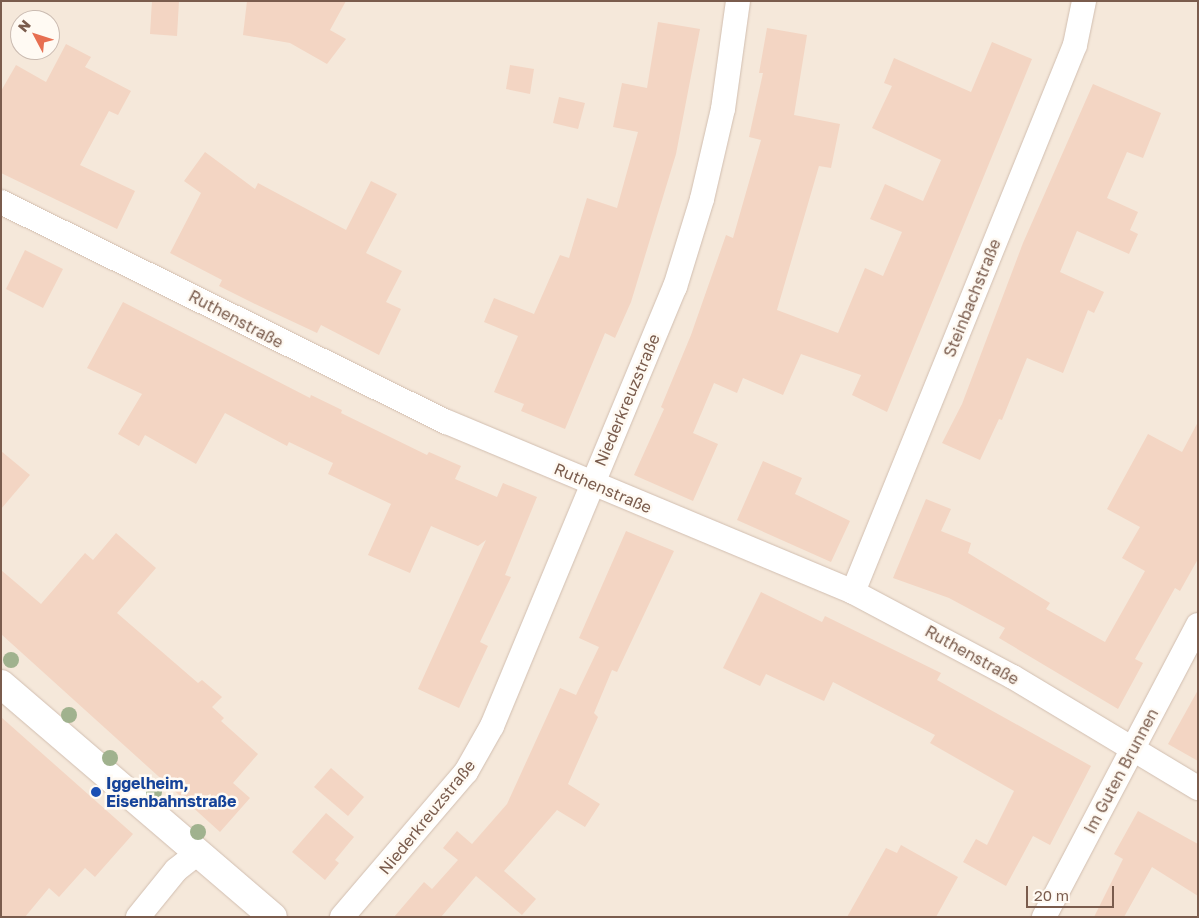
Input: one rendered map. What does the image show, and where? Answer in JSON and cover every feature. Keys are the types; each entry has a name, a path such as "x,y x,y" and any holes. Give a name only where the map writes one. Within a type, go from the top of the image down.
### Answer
{"main road":[{"path":"1,684 273,917"}],"street":[{"name":"Niederkreuzstraße","path":"342,917 437,810 479,751 675,287 702,200 723,109 738,1"},
{"name":"Steinbachstraße","path":"853,592 1075,45 1084,1"},
{"name":"Ruthenstraße","path":"1,202 311,358 447,422 853,592 1005,672 1198,788"},
{"name":"Im Guten Brunnen","path":"1044,917 1198,625"},
{"path":"138,917 176,870 199,852"}],"shaded area":[{"path":"1,1 1198,1 1198,917 1,917"}],"building":[{"path":"152,1 179,1 177,36 150,34"},
{"path":"247,1 346,1 330,30 346,39 327,64 290,43 243,35"},
{"path":"658,22 700,29 676,154 631,302 615,338 605,333 565,429 521,411 524,404 494,392 518,336 484,322 494,298 534,314 560,255 569,258 587,198 617,208 638,132 613,127 622,83 647,88"},
{"path":"767,28 807,35 794,115 840,124 831,168 819,166 777,310 838,333 865,268 883,276 902,232 870,219 885,184 923,201 941,160 872,128 892,86 884,83 894,58 971,92 992,42 1032,59 887,412 852,395 861,375 801,354 783,395 743,378 737,393 714,383 693,433 718,444 693,501 634,475 664,409 661,407 691,335 726,235 733,238 761,140 749,137 763,73 759,73"},
{"path":"66,44 91,57 85,67 131,91 118,115 109,111 80,165 135,191 117,229 1,173 1,91 16,65 46,82 58,60 60,60 60,55"},
{"path":"510,65 534,69 530,94 506,89"},
{"path":"1093,84 1161,113 1143,158 1127,152 1107,198 1138,212 1130,230 1138,234 1129,254 1077,231 1060,272 1104,292 1094,313 1088,310 1063,373 1027,358 1002,420 999,419 980,460 942,443 962,404 1023,243"},
{"path":"559,97 585,103 578,129 553,123"},
{"path":"205,152 255,189 258,183 346,230 371,181 397,194 366,253 402,271 386,302 401,309 379,355 321,325 317,333 253,303 219,286 222,280 170,253 201,193 184,181"},
{"path":"25,250 63,269 43,308 6,289"},
{"path":"123,302 310,398 311,395 342,410 341,413 427,455 429,452 461,466 455,479 497,497 503,483 537,497 505,575 511,577 480,642 488,646 459,708 418,689 486,540 478,546 431,526 410,573 368,555 391,504 328,474 333,463 289,442 287,446 225,413 196,464 145,435 139,446 118,434 142,394 87,368"},
{"path":"1198,422 1198,559 1180,591 1175,588 1135,659 1143,663 1118,709 999,638 1005,628 949,598 893,578 926,499 951,509 941,531 971,543 968,553 1050,603 1046,609 1105,642 1145,571 1122,558 1140,527 1107,509 1148,434 1182,452"},
{"path":"1,451 30,475 1,509"},
{"path":"763,461 802,478 795,494 850,521 831,562 737,520"},
{"path":"626,531 674,551 617,672 612,670 594,713 598,717 568,784 600,804 585,827 557,810 504,871 536,899 522,915 476,876 441,917 394,917 424,882 432,889 458,860 443,848 457,831 472,844 507,804 560,688 576,695 599,647 579,638"},
{"path":"116,533 156,568 117,613 198,683 202,680 222,697 212,707 224,718 221,721 258,754 233,783 250,798 220,832 1,634 1,570 41,604 85,553 93,560"},
{"path":"761,592 822,622 825,616 941,673 937,680 1091,766 1050,845 1033,836 1006,886 963,862 976,839 987,845 1014,791 930,743 935,735 833,682 824,701 766,674 760,686 723,668"},
{"path":"1198,690 1198,761 1168,744"},
{"path":"1,717 133,834 95,877 85,868 59,897 49,888 25,917 1,917"},
{"path":"331,768 364,797 348,816 314,787"},
{"path":"1138,811 1198,844 1198,896 1152,867 1124,917 1094,917 1123,859 1114,854"},
{"path":"326,813 354,837 335,860 339,863 325,880 292,852"},
{"path":"901,845 958,877 936,917 847,917 886,848 897,853"}],"place":[{"name":"Iggelheim, Eisenbahnstraße","path":"96,792"}]}
